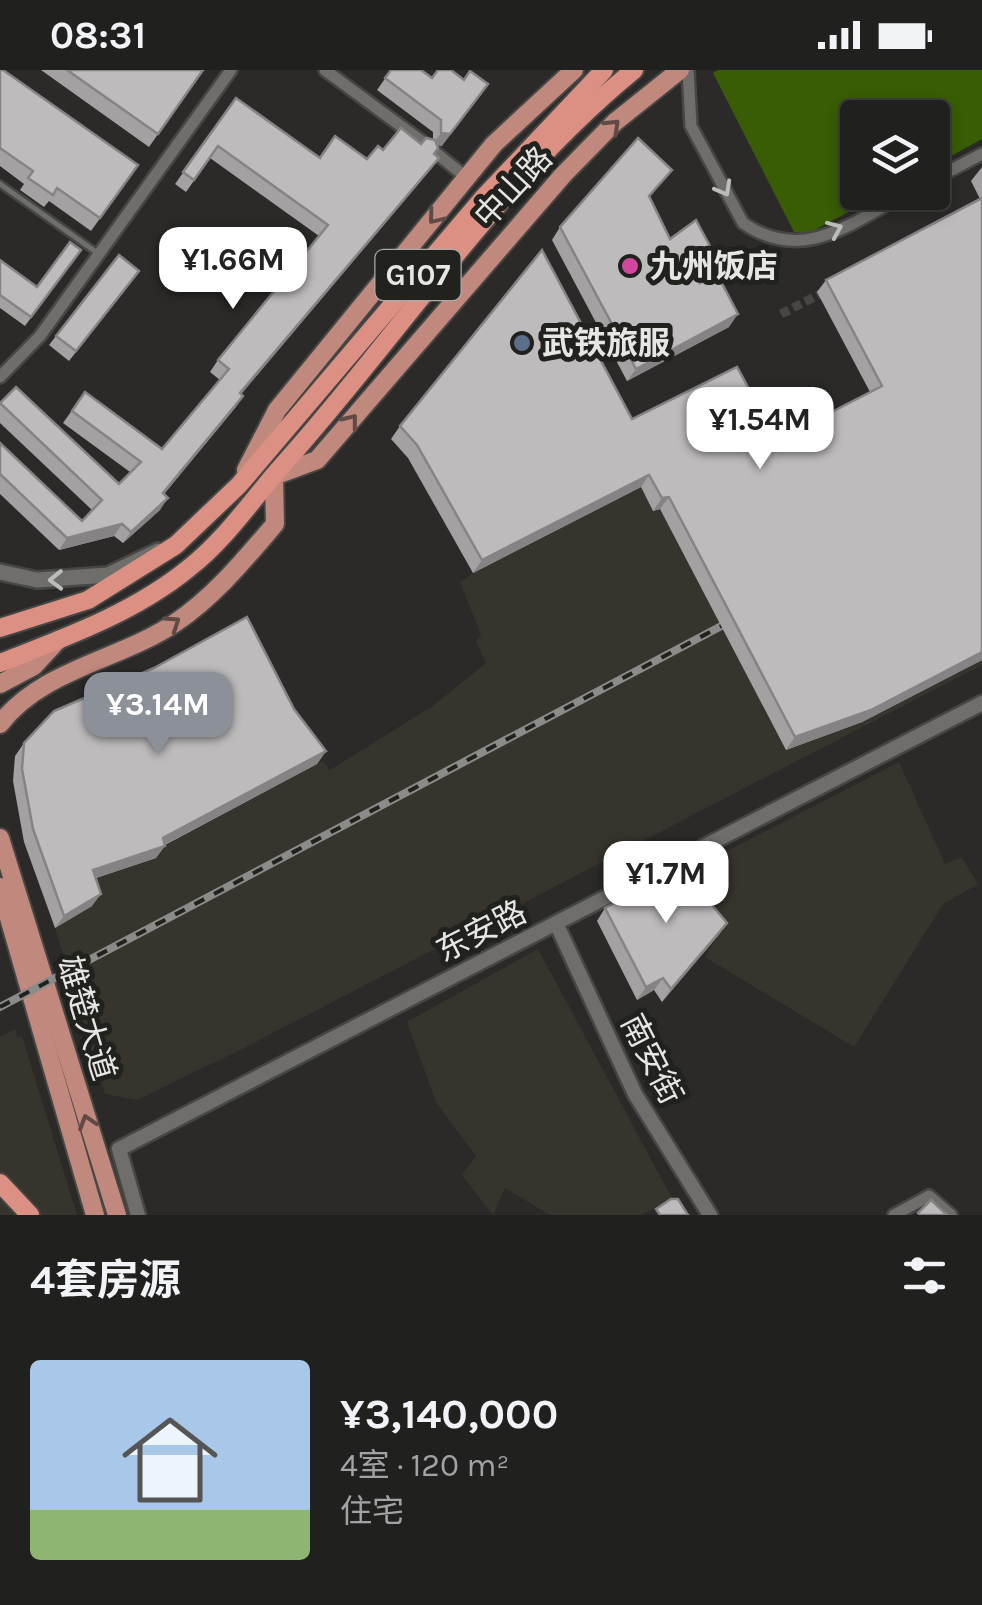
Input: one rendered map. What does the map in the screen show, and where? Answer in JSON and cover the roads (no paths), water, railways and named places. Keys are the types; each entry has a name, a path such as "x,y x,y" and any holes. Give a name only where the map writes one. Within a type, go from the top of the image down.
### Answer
{"highway":[{"name":"G107","path":"4,626 114,587 176,545 239,485 483,198 604,70"},
{"name":"G107","path":"58,640 130,608 192,566 274,476 494,211 597,100 634,70"},
{"path":"0,663 58,640"},
{"path":"0,1183 30,1215"}],"main road":[{"name":"中山路","path":"239,485 277,410 494,144 574,70"},
{"path":"648,96 661,70"},
{"name":"中山路","path":"274,476 317,460 528,212 616,122 680,70"},
{"path":"0,724 33,694 68,674 143,642 197,606 275,524 274,476"},
{"path":"0,572 37,580 108,575 140,557 176,545"},
{"name":"G107","path":"1,684 34,666 58,640"},
{"name":"雄楚大道","path":"0,838 117,1215"},
{"name":"雄楚大道","path":"0,887 96,1215"}],"street":[{"path":"0,377 40,336 232,70"},
{"path":"324,70 424,143"},
{"path":"688,70 691,126 743,223 777,242 802,244 872,210"},
{"path":"436,153 467,178"},
{"path":"950,171 982,154"},
{"name":"东安路","path":"138,1215 119,1149 982,704"},
{"name":"南安街","path":"556,923 635,1094 710,1215"},
{"path":"894,1215 929,1196 951,1215"}],"lane":[{"path":"0,184 99,254"}],"tunnel":[{"path":"781,314 828,290"}],"railway":[{"path":"0,1007 746,613"}],"place":[{"name":"九州饭店","path":"630,266"},
{"name":"武铁旅服","path":"522,343"}]}
